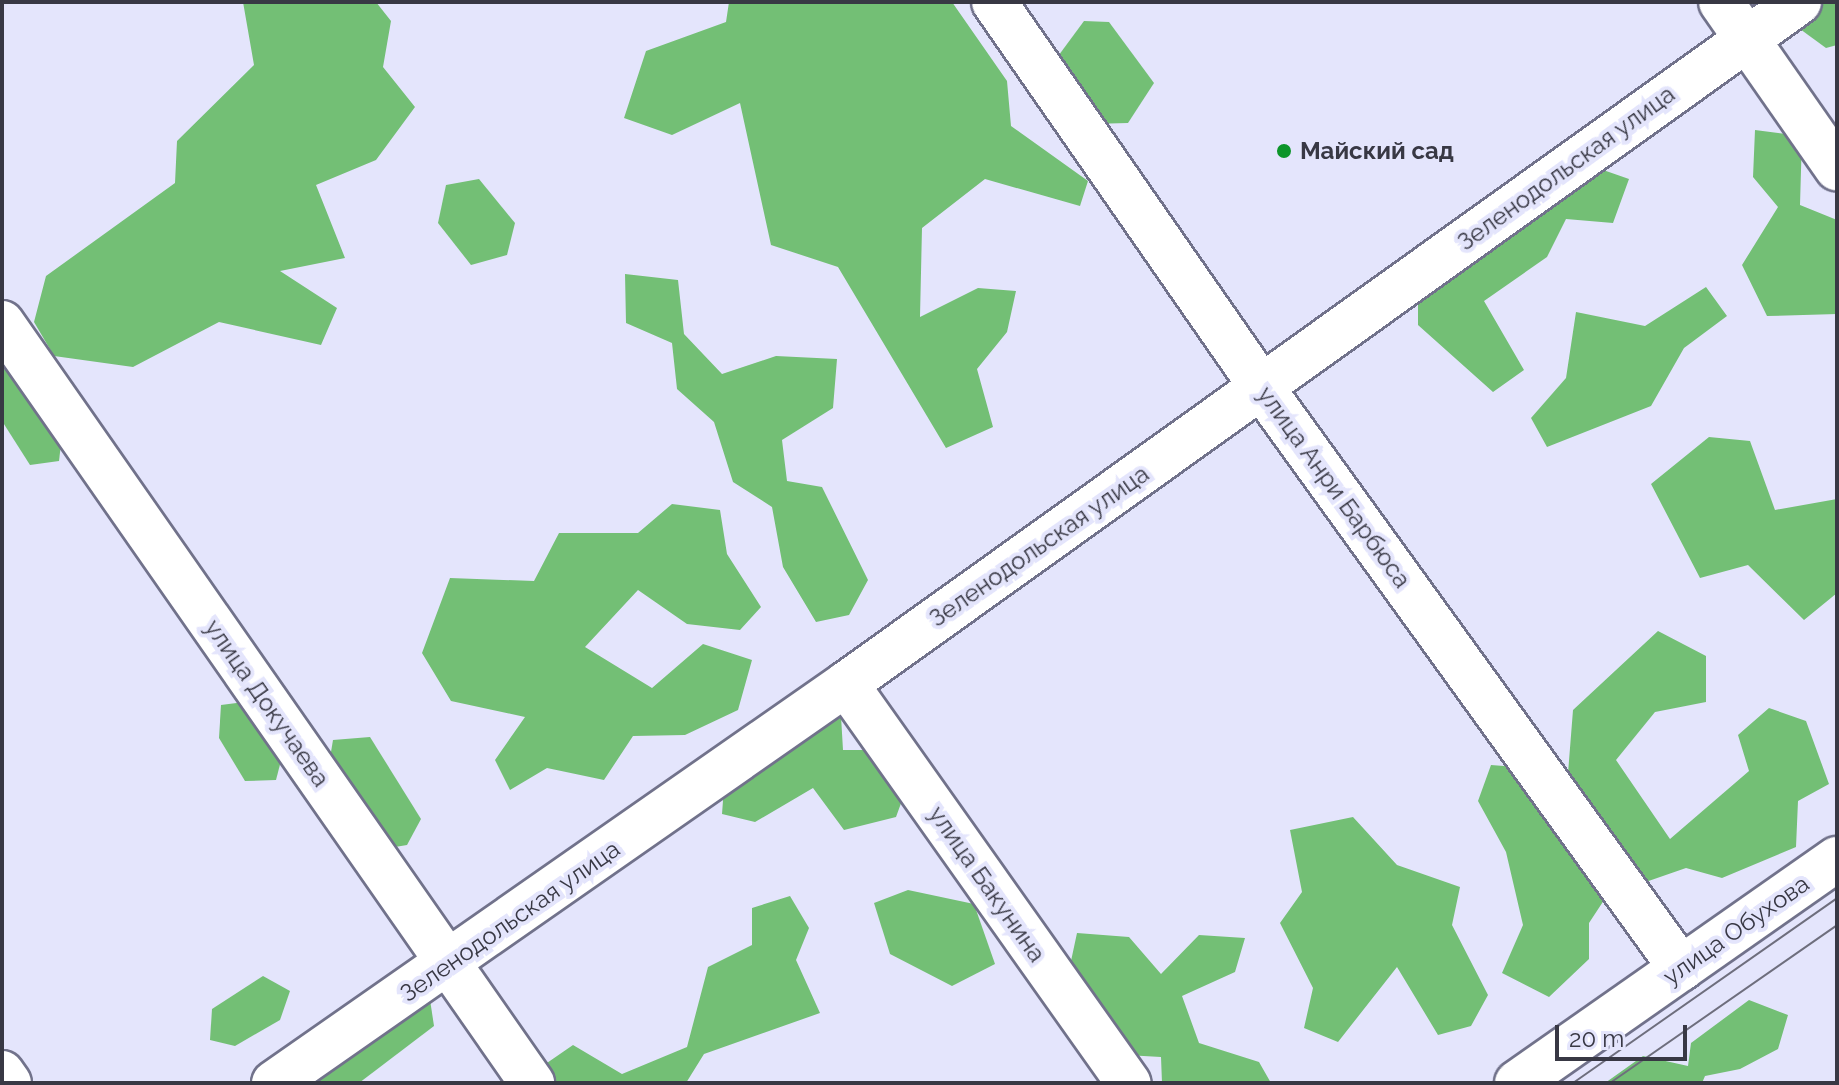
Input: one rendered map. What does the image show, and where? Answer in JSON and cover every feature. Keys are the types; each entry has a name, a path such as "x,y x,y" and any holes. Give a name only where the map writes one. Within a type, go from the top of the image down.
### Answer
{"street":[{"name":"улица Анри Барбюса","path":"994,2 1262,388 1681,968"},
{"path":"1721,2 1837,168"},
{"name":"Зеленодольская улица","path":"274,1083 450,964 846,684 1799,2"},
{"name":"улица Докучаева","path":"2,323 532,1083"},
{"name":"улица Бакунина","path":"846,684 1128,1083"},
{"name":"улица Обухова","path":"1517,1083 1837,859"},
{"path":"2,1073 9,1083"}],"green space":[{"path":"243,2 376,2 391,21 383,67 415,107 376,160 316,185 345,258 280,271 337,308 321,345 219,322 133,367 54,356 34,322 46,276 175,183 177,141 254,65"},
{"path":"729,2 952,2 1007,81 1011,126 1088,181 1080,206 985,179 922,228 920,317 978,288 1016,291 1007,332 977,369 993,427 946,448 838,267 771,245 740,103 672,135 624,118 646,51 726,22"},
{"path":"1800,2 1837,2 1837,45 1826,48 1800,29"},
{"path":"1084,21 1109,22 1154,83 1128,123 1091,124 1053,63"},
{"path":"1755,130 1802,136 1800,205 1837,220 1837,314 1767,316 1742,265 1778,207 1753,177"},
{"path":"1586,164 1629,179 1613,223 1566,219 1547,257 1484,301 1524,370 1493,392 1418,325 1418,287"},
{"path":"479,179 515,223 507,255 471,265 438,223 446,185"},
{"path":"625,274 678,280 684,334 722,374 776,356 837,359 833,408 782,440 787,481 822,487 868,580 849,615 816,622 783,567 772,507 733,482 714,422 677,389 672,343 626,323"},
{"path":"1706,287 1727,316 1684,348 1651,406 1547,447 1531,418 1566,378 1576,312 1645,326"},
{"path":"30,353 66,402 59,461 30,465 2,421 2,371"},
{"path":"1709,437 1750,441 1775,510 1837,499 1837,593 1804,620 1748,565 1700,578 1651,484"},
{"path":"672,504 720,510 727,554 761,607 740,630 687,624 638,590 585,647 652,688 703,644 752,660 738,710 685,735 633,736 604,780 547,768 510,790 495,760 525,717 451,701 422,653 450,578 534,581 559,533 638,533"},
{"path":"1658,631 1706,656 1706,702 1655,712 1616,760 1670,839 1749,771 1738,735 1769,708 1806,721 1829,784 1798,801 1796,847 1722,878 1686,868 1637,885 1567,786 1573,710"},
{"path":"252,701 284,749 276,780 245,781 219,738 221,705"},
{"path":"814,716 841,716 843,750 884,750 908,784 896,817 844,830 813,788 755,822 722,814 724,787"},
{"path":"370,737 421,819 407,845 377,850 327,776 333,740"},
{"path":"1491,765 1528,768 1612,888 1589,923 1589,959 1549,997 1502,973 1523,925 1506,852 1478,801"},
{"path":"1353,817 1397,865 1460,887 1452,925 1488,995 1471,1026 1438,1035 1397,967 1338,1042 1304,1028 1313,988 1280,923 1302,892 1290,830"},
{"path":"908,890 974,904 995,964 952,986 890,954 874,903"},
{"path":"790,896 809,928 796,960 820,1013 704,1054 686,1083 543,1083 544,1065 573,1045 622,1074 687,1047 708,967 752,945 752,908"},
{"path":"1077,933 1129,937 1161,974 1199,935 1245,938 1235,972 1182,996 1199,1043 1259,1062 1271,1083 1162,1083 1161,1057 1126,1055 1068,975"},
{"path":"263,976 290,991 280,1020 235,1046 210,1040 212,1009"},
{"path":"429,993 434,1026 359,1083 284,1083"},
{"path":"1749,1000 1788,1015 1778,1049 1740,1069 1705,1076 1702,1083 1605,1083 1643,1056 1688,1066 1691,1043"}],"tram line":[{"path":"1573,1083 1837,898"},
{"path":"1610,1083 1837,925"}],"place":[{"name":"Майский сад","path":"1284,151"}]}
